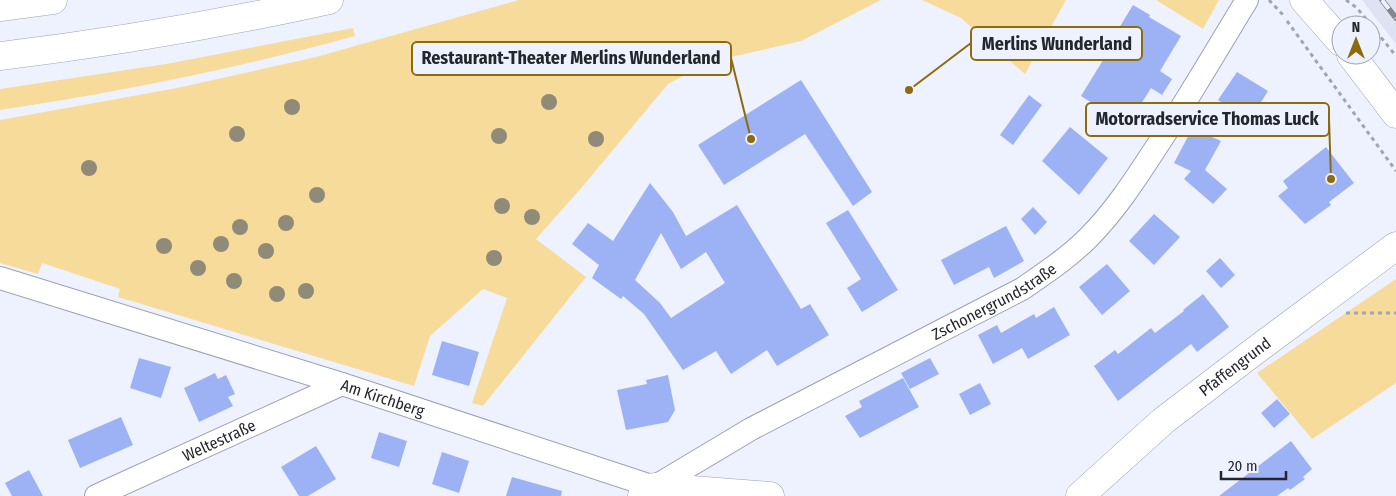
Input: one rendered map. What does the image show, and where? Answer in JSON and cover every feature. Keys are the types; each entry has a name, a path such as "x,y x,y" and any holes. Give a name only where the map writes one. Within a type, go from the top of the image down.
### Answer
{"main road":[{"path":"0,7 53,0"},
{"path":"0,56 144,35 260,15 328,0"},
{"path":"1304,0 1331,31"},
{"path":"1359,65 1396,114"},
{"name":"Pfaffengrund","path":"1081,496 1163,421 1396,246"},
{"name":"Am Kirchberg","path":"648,491 770,496"}],"street":[{"name":"Zschonergrundstraße","path":"648,491 751,429 1022,289 1060,262 1088,238 1108,217 1131,187 1247,0"},
{"name":"Am Kirchberg","path":"0,278 342,384 648,491"},
{"name":"Weltestraße","path":"96,496 342,384"}],"path":[{"path":"1269,0 1283,15 1396,171"},
{"path":"1346,0 1363,15"},
{"path":"1381,37 1396,56"},
{"path":"1324,300 1344,313 1396,313"}],"shaded area":[{"path":"519,0 881,0 801,41 709,62 668,84 536,239 586,277 483,406 472,403 507,298 483,289 430,336 414,386 118,297 120,289 42,263 38,274 0,263 0,120 177,88 316,57"},
{"path":"922,0 1066,0 1025,74 961,18"},
{"path":"1156,0 1219,0 1203,29"},
{"path":"1362,0 1396,0 1396,44 1381,25 1381,15 1374,15"},
{"path":"353,28 355,36 267,59 134,87 0,110 0,89 166,64"},
{"path":"1396,279 1396,383 1312,439 1257,373"}],"building":[{"path":"1133,5 1181,36 1160,71 1172,79 1162,95 1151,88 1128,125 1081,96 1116,39 1113,38"},
{"path":"1237,72 1268,91 1250,120 1218,100"},
{"path":"801,80 872,192 853,206 805,134 724,185 698,145"},
{"path":"1029,95 1042,105 1013,145 1000,135"},
{"path":"1208,111 1222,119 1212,137 1221,141 1205,170 1227,189 1213,204 1184,179 1191,171 1174,163 1193,127 1197,129"},
{"path":"1070,127 1108,158 1079,195 1042,161"},
{"path":"1326,147 1354,183 1329,202 1331,205 1305,224 1278,196 1288,188 1283,181"},
{"path":"650,183 673,212 686,236 737,205 801,309 810,304 829,335 777,366 767,350 731,374 716,351 683,370 644,314 623,296 621,299 592,278 599,265 572,244 588,223 613,241","holes":["661,233 681,269 706,252 725,283 671,318 660,303 635,280"]},
{"path":"1033,207 1047,222 1035,235 1021,219"},
{"path":"848,210 898,290 862,312 847,288 861,279 826,223"},
{"path":"1154,214 1180,237 1154,265 1129,241"},
{"path":"1006,226 1024,261 994,278 989,267 954,285 941,260"},
{"path":"1220,258 1235,275 1221,288 1206,271"},
{"path":"1107,264 1130,291 1102,315 1079,287"},
{"path":"1203,294 1229,327 1197,352 1191,344 1118,401 1094,366 1115,350 1118,354 1151,328 1155,333"},
{"path":"1054,307 1070,335 1028,359 1022,348 993,364 978,335 997,325 1001,333 1034,314 1036,318"},
{"path":"442,341 479,352 469,386 432,375"},
{"path":"139,358 171,367 161,398 130,388"},
{"path":"930,358 939,374 910,389 901,373"},
{"path":"215,373 218,379 226,375 235,394 228,397 233,406 199,422 184,388"},
{"path":"668,375 675,410 668,422 626,430 617,390 647,384 646,380"},
{"path":"903,378 919,407 860,438 845,416 862,407 859,401"},
{"path":"980,383 991,404 970,415 959,394"},
{"path":"1277,399 1290,414 1274,428 1261,413"},
{"path":"121,417 133,445 80,468 68,440"},
{"path":"379,432 407,441 399,467 371,458"},
{"path":"1291,441 1312,469 1303,477 1305,479 1290,490 1288,488 1277,496 1219,496"},
{"path":"316,446 336,479 308,496 299,496 281,467"},
{"path":"442,452 469,461 459,493 432,484"},
{"path":"29,470 43,496 12,496 5,483"},
{"path":"512,477 562,491 561,496 506,496"}],"railway":[{"path":"1382,0 1396,18"}],"place":[{"name":"Merlins Wunderland","path":"909,90"},
{"name":"Restaurant-Theater Merlins Wunderland","path":"751,139"},
{"name":"Motorradservice Thomas Luck","path":"1331,179"}]}
